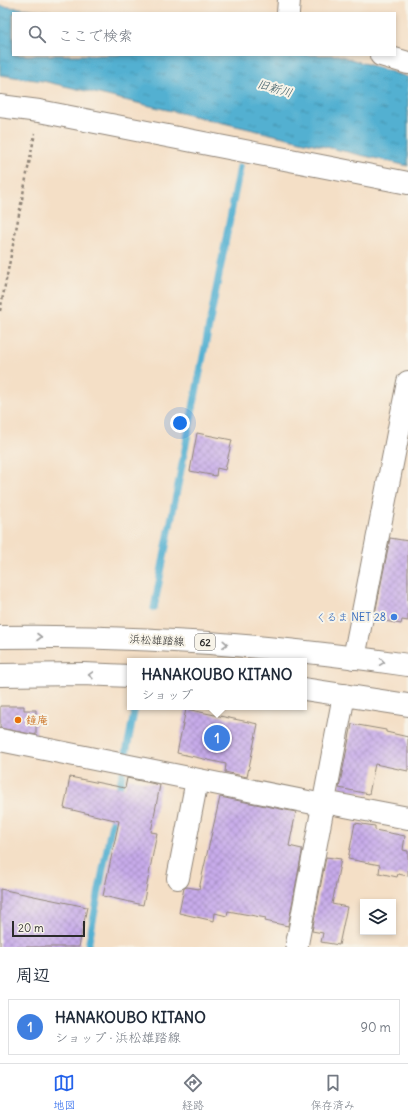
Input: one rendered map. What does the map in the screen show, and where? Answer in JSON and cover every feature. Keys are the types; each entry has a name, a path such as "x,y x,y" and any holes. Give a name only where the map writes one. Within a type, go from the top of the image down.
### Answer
{"street":[{"path":"288,12 289,0"},
{"path":"384,56 408,63"},
{"path":"0,106 39,111 408,183"},
{"path":"354,658 408,382"},
{"name":"浜松雄踏線","path":"0,637 92,637 197,642 257,647 408,665"},
{"path":"0,675 82,674 127,676"},
{"path":"307,689 408,705"},
{"path":"297,944 344,695"},
{"path":"0,740 197,780 323,804 408,818"},
{"path":"178,878 197,780"}],"path":[{"path":"0,311 39,111"}],"water":[{"name":"旧新川","path":"0,6 57,12 12,12 12,56 341,56 408,77 408,166 43,81 0,75"}],"building":[{"path":"197,433 232,440 225,470 217,468 216,476 190,471"},
{"path":"390,538 408,541 408,621 402,620 401,624 374,619"},
{"name":"鐘庵","path":"0,706 24,706 24,710 36,710 36,735 0,728"},
{"path":"186,710 258,724 247,777 225,772 226,764 177,753"},
{"path":"352,724 386,730 386,732 408,737 408,771 375,764 369,794 339,788"},
{"path":"70,777 125,788 127,778 160,785 151,832 157,833 143,905 103,896 119,821 64,808"},
{"path":"220,797 296,812 289,846 302,849 302,852 288,926 265,921 266,918 228,911 227,916 215,913 214,921 179,913 184,888 199,889"},
{"path":"355,823 375,826 375,830 405,836 403,850 408,851 408,876 398,874 397,877 379,873 380,865 348,859"},
{"path":"326,857 341,859 332,904 347,907 339,945 321,942 323,933 312,931"},
{"path":"0,889 87,907 79,947 0,947"}],"waterway":[{"path":"154,608 240,167"},
{"path":"125,758 135,710"},
{"path":"118,796 122,774"},
{"path":"88,947 114,812"}],"place":[{"name":"くるま NET 28","path":"394,617"},
{"name":"鐘庵","path":"18,720"},
{"name":"HANAKOUBO KITANO","path":"217,738"}]}
